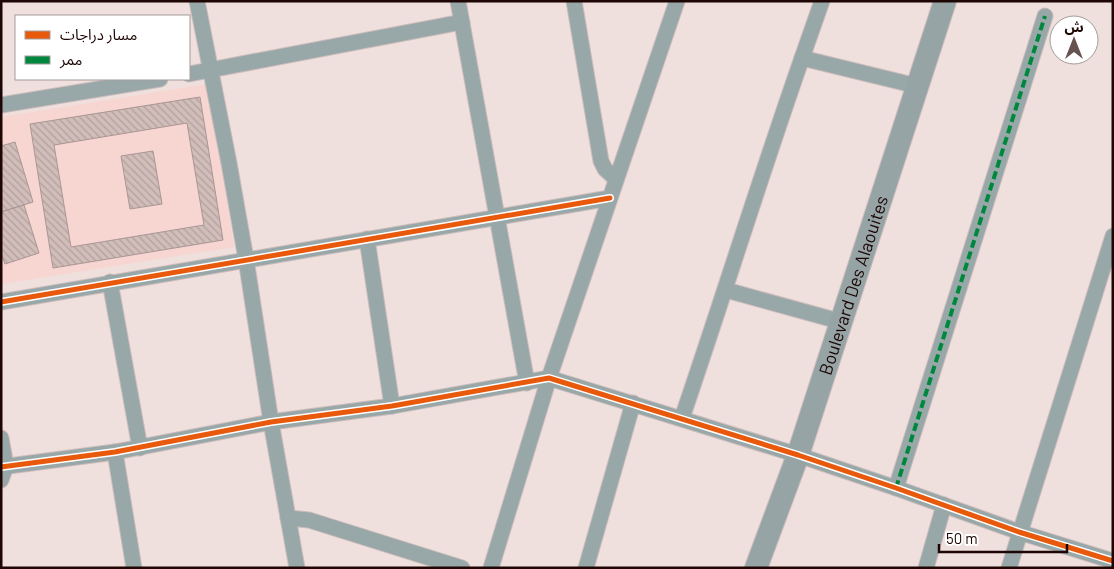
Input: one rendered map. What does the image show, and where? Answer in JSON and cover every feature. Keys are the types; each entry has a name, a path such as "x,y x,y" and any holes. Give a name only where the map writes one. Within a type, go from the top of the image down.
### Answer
{"main road":[{"name":"Boulevard Des Alaouites","path":"756,568 798,455 945,1"}],"street":[{"path":"197,1 246,259 271,422 297,568"},
{"path":"458,1 527,382"},
{"path":"574,1 601,160 605,169 616,179"},
{"path":"491,568 549,378 676,1"},
{"path":"682,418 726,290 764,167 822,1"},
{"path":"896,488 1045,16"},
{"path":"190,74 462,22"},
{"path":"802,58 917,86"},
{"path":"1,105 154,80"},
{"path":"1,302 610,198"},
{"path":"1009,568 1113,236"},
{"path":"367,239 392,406"},
{"path":"110,282 140,448"},
{"path":"726,290 842,322"},
{"path":"1,438 3,471 140,448 271,422 392,406 549,378 798,455 1019,532 1113,561"},
{"path":"586,568 633,404"},
{"path":"115,452 134,568"},
{"path":"926,568 944,505"},
{"path":"288,518 309,520 462,568"}],"shaded area":[{"path":"208,84 234,247 1,284 1,117"}],"building":[{"path":"200,97 223,240 53,268 30,124","holes":["187,123 204,225 71,247 54,145"]},
{"path":"15,142 33,202 1,212 1,146"},
{"path":"153,151 162,204 130,209 121,156"},
{"path":"24,205 39,253 5,264 1,253 1,212"}],"marked path":[{"path":"896,488 1045,16"}],"cycle path":[{"path":"1,302 610,198"},
{"path":"1,467 115,452 271,422 392,406 549,378 798,455 1019,532 1113,561"}]}
